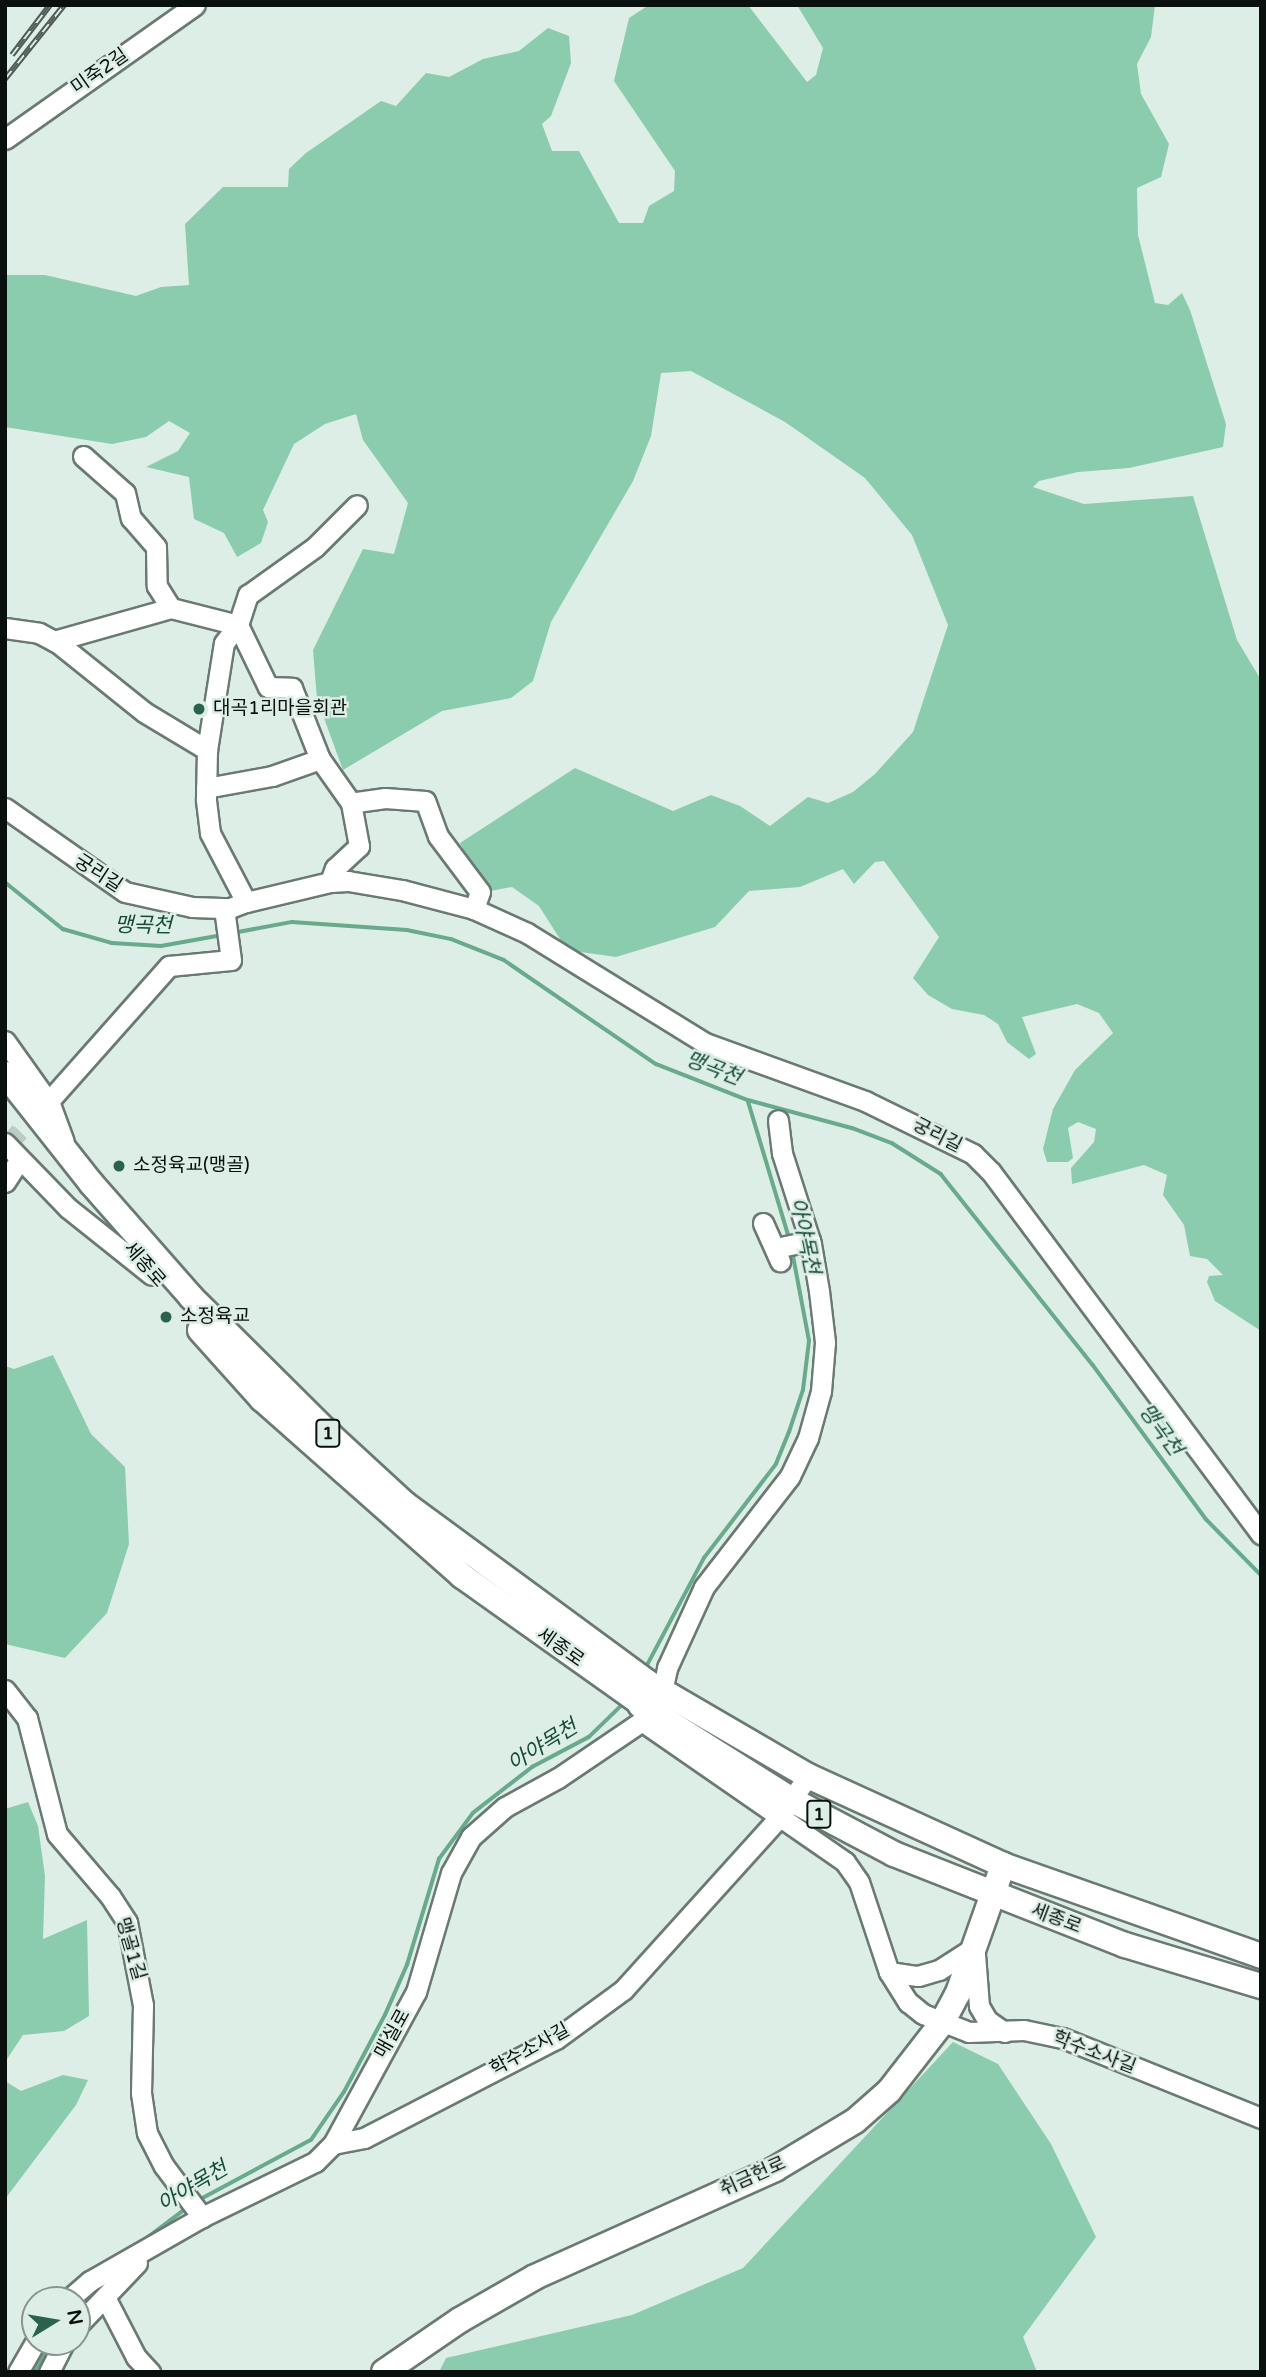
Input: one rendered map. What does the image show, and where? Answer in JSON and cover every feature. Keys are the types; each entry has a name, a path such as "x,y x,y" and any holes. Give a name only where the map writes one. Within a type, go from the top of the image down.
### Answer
{"main road":[{"name":"세종로","path":"5,1074 69,1156 191,1297 341,1445 405,1504 650,1703 786,1808 993,1896 1125,1945 1261,1986"},
{"name":"세종로","path":"5,1100 152,1275 262,1399 463,1576 622,1678"},
{"name":"세종로","path":"650,1703 1003,1865 1261,1956"},
{"name":"취금헌로","path":"384,2372 460,2320 535,2277 822,2145 889,2091 942,2023 975,1947 1003,1865"}],"street":[{"name":"미죽2길","path":"5,139 195,5"},
{"path":"83,456 125,493 131,518 156,547 157,586 171,608"},
{"path":"246,902 210,833 206,788 207,750 224,643 238,625 248,595 315,547 357,505"},
{"path":"54,641 171,608 238,625 268,687 292,688 320,759 351,803 359,846 335,868 330,883"},
{"path":"5,628 39,633 54,641 144,712 207,750"},
{"path":"206,788 272,776 320,759"},
{"path":"351,803 385,798 425,801 438,836 480,892 474,909"},
{"name":"궁리길","path":"5,808 125,892 153,901 224,908 348,881 401,890 474,909 527,933 705,1044 865,1101 973,1154 991,1172 1261,1534"},
{"path":"49,1101 169,966 231,960 224,908"},
{"path":"5,1041 49,1101 69,1156"},
{"path":"650,1703 704,1587 790,1476 808,1438 821,1391 825,1342 810,1241 782,1153 778,1120"},
{"path":"5,1143 68,1208 152,1275"},
{"path":"5,1182 25,1165"},
{"path":"763,1223 778,1254 810,1241"},
{"name":"맹골1길","path":"5,1690 27,1718 57,1834 110,1896 127,1922 144,2005 141,2093 147,2133 181,2189 202,2217"},
{"name":"매실로","path":"88,2286 202,2217 315,2162 333,2144 416,1992 451,1873 471,1837 505,1807 650,1703"},
{"name":"학수소사길","path":"333,2144 364,2138 583,2021 623,1990 786,1808 808,1776"},
{"name":"학수소사길","path":"786,1808 845,1862 859,1882 890,1972 908,2003 942,2023 969,2032 1024,2030 1063,2038 1261,2118"},
{"path":"890,1972 918,1976 939,1970 975,1947 979,2006 987,2020 1004,2032"},
{"path":"91,2312 147,2251"},
{"path":"106,2297 136,2357 150,2372"},
{"path":"18,2372 27,2356"}],"green space":[{"path":"649,5 748,5 807,82 816,75 823,48 797,5 1155,5 1151,37 1137,64 1141,94 1169,144 1161,177 1137,188 1138,235 1155,303 1168,305 1182,293 1190,310 1226,424 1223,447 1129,468 1078,472 1039,481 1033,487 1084,504 1193,496 1237,640 1261,680 1261,1331 1215,1301 1207,1282 1209,1276 1223,1275 1207,1259 1190,1256 1184,1225 1163,1195 1167,1175 1144,1165 1072,1184 1071,1168 1094,1142 1096,1129 1078,1122 1068,1128 1073,1158 1068,1162 1047,1162 1043,1149 1053,1109 1075,1070 1113,1033 1099,1013 1077,1004 1022,1017 1036,1054 1029,1059 1007,1042 998,1024 984,1015 952,1009 928,995 913,978 939,937 884,861 875,862 854,884 843,869 800,887 749,891 715,927 616,957 567,950 539,906 512,887 485,892 460,843 575,768 673,811 711,795 740,806 770,826 808,797 828,803 853,792 875,774 913,732 948,625 912,535 865,478 785,422 691,371 661,373 651,436 633,481 551,622 533,681 511,698 442,711 343,770 317,699 313,650 363,549 394,554 408,503 363,440 356,414 325,424 294,444 263,510 268,522 261,543 237,557 224,533 194,519 189,477 146,467 178,451 190,433 169,421 146,437 112,444 5,427 5,275 45,275 136,296 161,287 189,285 185,224 223,187 288,187 289,169 306,153 381,101 396,106 426,73 449,77 483,59 519,51 548,28 569,36 571,63 551,116 542,124 552,151 579,151 619,223 643,223 649,206 674,191 675,171 614,81 629,18"},
{"path":"53,1355 91,1434 125,1467 129,1544 107,1613 65,1658 5,1644 5,1366 14,1369"},
{"path":"28,1802 38,1826 45,1876 43,1939 87,1920 89,2016 64,2031 23,2035 5,2062 5,1809"},
{"path":"953,2042 998,2064 1051,2144 1096,2237 1023,2337 1037,2372 439,2372 446,2358 632,2315 743,2268"},
{"path":"63,2075 88,2080 76,2105 5,2199 5,2081 21,2091"}],"waterway":[{"name":"맹곡천","path":"5,882 63,929 112,943 161,946 222,935"},
{"name":"맹곡천","path":"233,933 292,922 407,930 451,939 504,960 656,1064 748,1100 852,1128 892,1143 941,1174 1093,1365 1206,1519 1261,1575"},
{"name":"아야목천","path":"748,1100 790,1240"},
{"name":"아야목천","path":"645,1669 704,1558 776,1464 789,1432 803,1390 809,1341 792,1251"},
{"name":"아야목천","path":"197,2201 311,2140 344,2092 385,2015 407,1965 439,1859 473,1813 532,1767 589,1737 624,1703"},
{"name":"아야목천","path":"147,2238 188,2207"},
{"name":"아야목천","path":"91,2295 97,2288"},
{"name":"아야목천","path":"35,2372 44,2356"}],"tunnel":[{"path":"7,1145 45,1104"}],"railway":[{"path":"12,55 50,5"},
{"path":"5,79 64,5"}],"place":[{"name":"대곡1리마을회관","path":"199,709"},
{"name":"소정육교(맹골)","path":"119,1166"},
{"name":"소정육교","path":"166,1317"}]}
